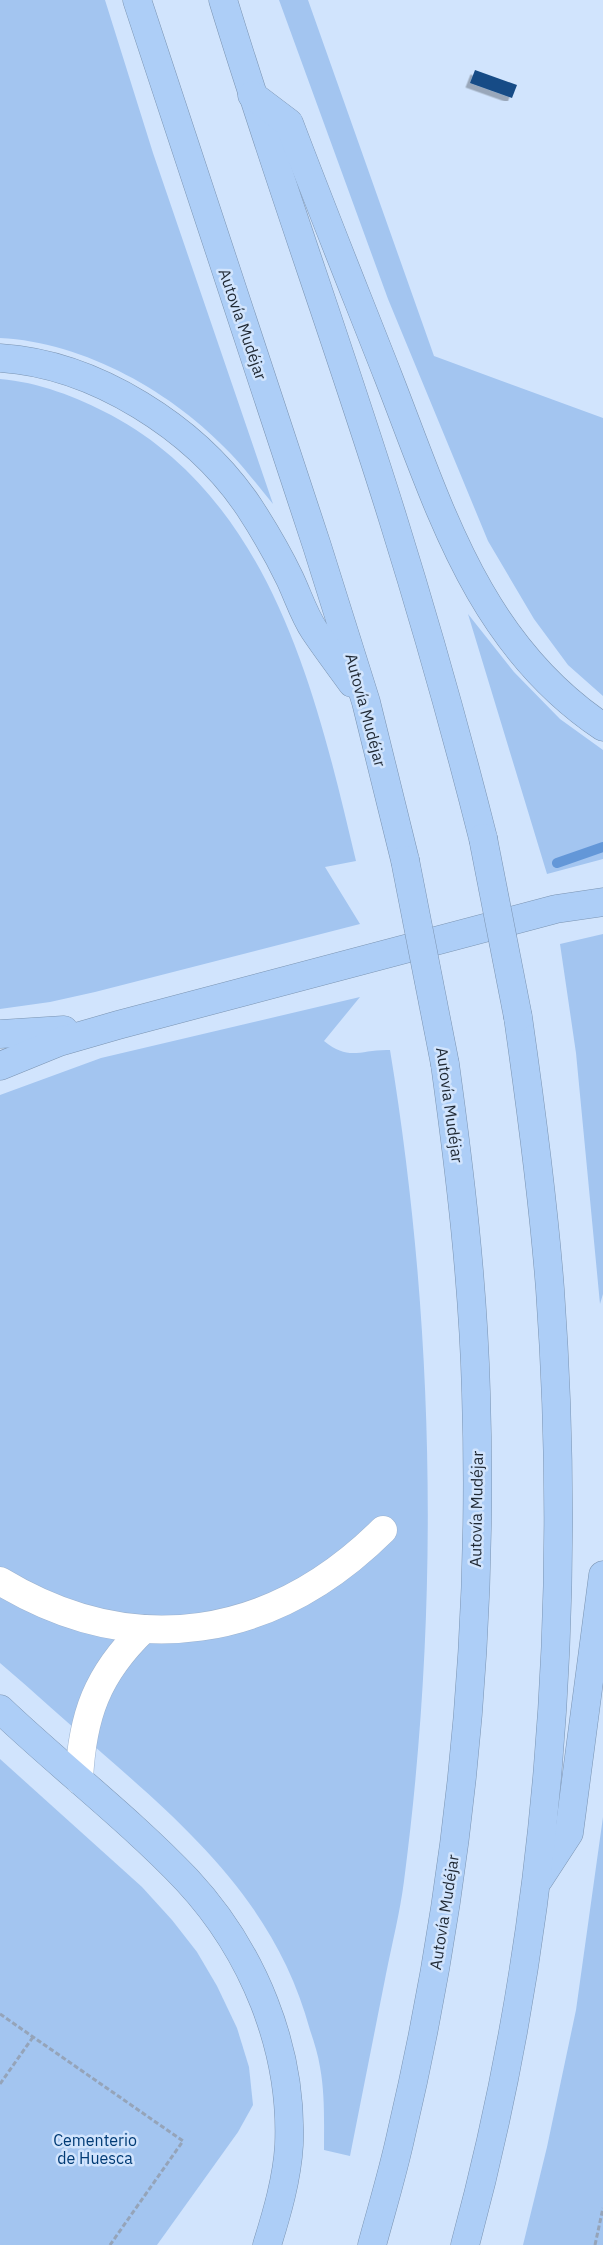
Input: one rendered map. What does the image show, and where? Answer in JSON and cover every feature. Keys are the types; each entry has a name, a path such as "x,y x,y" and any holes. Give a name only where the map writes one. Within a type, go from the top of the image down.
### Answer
{"highway":[{"name":"Autovía Mudéjar","path":"138,0 318,546 366,702 405,860 445,1064 466,1228 476,1391 476,1539 469,1686 458,1818 434,1978 401,2136 372,2245"},
{"path":"223,0 252,95 393,518 438,668 483,838 518,1017 543,1210 550,1290 557,1445 558,1551 554,1682 547,1786 520,1996 506,2073 465,2245"},
{"path":"252,95 289,123 448,529 475,584 502,629 525,658 546,681 603,727"},
{"path":"0,358 53,368 99,384 142,406 182,434 217,468 248,505 285,570 313,629 366,702"},
{"path":"0,1066 59,1042 556,909 603,892"},
{"path":"556,909 603,902"},
{"path":"0,1034 118,1025"},
{"path":"535,1884 569,1833 603,1575"},
{"path":"0,1709 154,1848 188,1882 239,1950 258,1987 272,2026 285,2072 289,2110 288,2147 283,2182 267,2245"}],"lane":[{"path":"0,1581 25,1596 85,1619 144,1629 181,1629 214,1625 277,1606 334,1574 383,1530"},
{"path":"78,1780 83,1731 99,1686 126,1646 144,1629"}],"path":[{"path":"0,2014 183,2141 110,2245"},
{"path":"0,2084 33,2037"},
{"path":"595,2245 603,2208"}],"green space":[{"path":"0,0 105,0 153,153 273,504 237,460 208,432 183,411 155,392 95,360 64,349 0,338"},
{"path":"279,0 308,0 434,356 603,418 603,696 568,665 534,619 488,541 388,299"},
{"path":"0,379 29,383 85,402 111,415 166,452 212,498 249,551 280,609 304,671 324,734 356,861 325,867 360,924 95,992 50,1002 0,1009"},
{"path":"468,614 514,672 560,719 603,750 603,859 547,874"},
{"path":"603,934 603,1294 600,1304 576,1053 560,944"},
{"path":"360,997 324,1041 348,1053 390,1050 405,1153 424,1361 427,1569 423,1674 416,1778 404,1881 350,2156 324,2150 323,2087 316,2048 295,1986 277,1946 254,1910 200,1844 169,1813 0,1663 0,1095 101,1058"},
{"name":"Cementerio de Huesca","path":"0,1759 142,1887 172,1920 197,1952 217,1986 237,2028 249,2067 253,2105 238,2132 157,2245 0,2245"},
{"path":"603,1817 603,2245 523,2245 547,2147 576,2010"}],"building":[{"path":"475,70 517,85 512,98 470,83"}],"waterway":[{"path":"557,863 603,847"}]}
